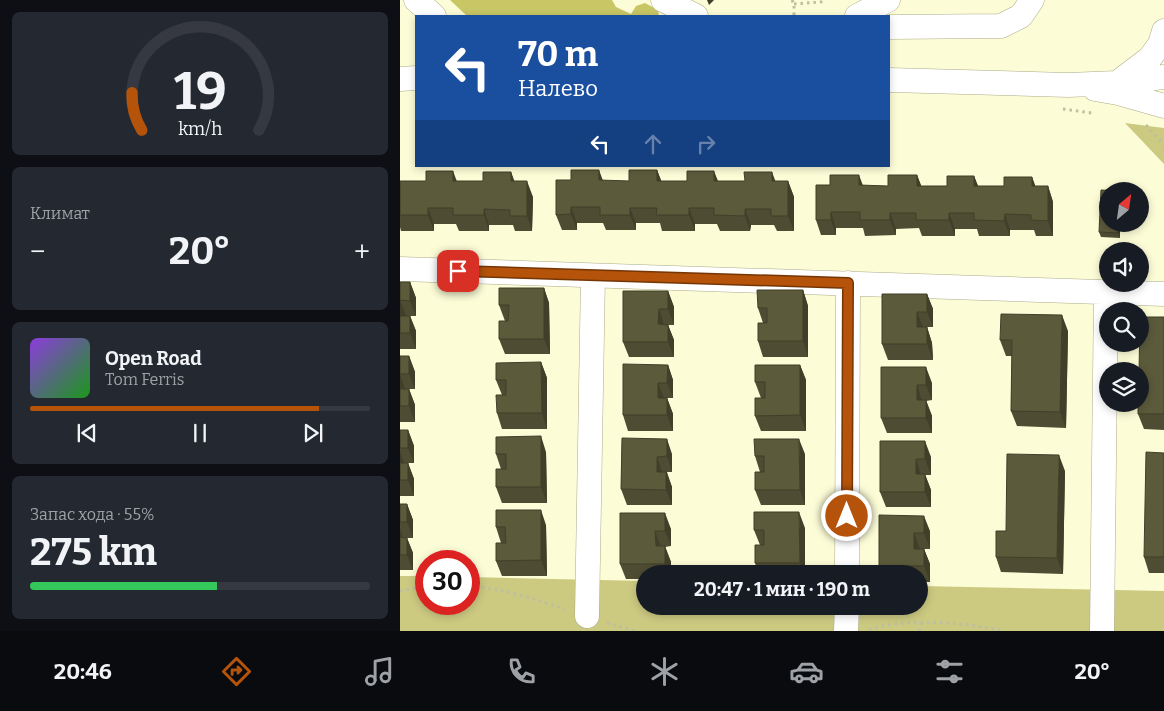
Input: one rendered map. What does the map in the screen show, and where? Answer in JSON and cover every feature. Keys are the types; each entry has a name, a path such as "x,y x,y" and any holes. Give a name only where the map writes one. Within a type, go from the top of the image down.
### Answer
{"street":[{"path":"416,0 433,15"},
{"path":"859,15 888,0"},
{"path":"890,27 1001,26 1021,16 1032,0"},
{"path":"1117,88 1150,58 1160,44 1164,31"},
{"path":"1117,88 1164,77"},
{"path":"400,80 415,78"},
{"path":"890,80 1068,85 1117,88 1164,96"},
{"path":"1117,88 1164,106"},
{"path":"400,270 1099,291"},
{"path":"587,616 593,276"},
{"path":"847,565 848,283"},
{"path":"1102,631 1106,292"},
{"path":"1125,292 1164,294"},
{"path":"850,615 857,630"}],"path":[{"path":"792,0 794,15"},
{"path":"794,4 821,2 823,0"},
{"path":"480,587 520,595 635,631"},
{"path":"400,591 415,588"},
{"path":"857,630 880,626 944,621 1004,631"},
{"path":"919,631 923,622"}],"shaded area":[{"path":"450,0 612,0 616,7 631,14 636,6 645,3 658,10 659,15 466,15"},
{"path":"1125,123 1164,128 1164,164"},
{"path":"400,576 415,576 415,615 480,615 480,577 636,581 636,615 928,615 928,586 1164,591 1164,631 400,631"}],"building":[{"path":"571,170 599,170 599,180 629,181 629,170 657,170 657,181 687,181 687,171 714,171 714,181 745,181 744,172 772,172 772,181 788,181 788,216 771,216 771,209 745,209 745,216 714,215 714,208 689,208 689,215 656,215 657,208 630,208 630,215 600,215 600,207 571,207 571,214 556,215 556,180 571,180"},
{"path":"426,171 453,171 453,181 483,181 483,172 511,172 511,181 527,181 527,216 510,216 510,210 484,209 484,215 453,215 453,208 428,208 428,215 400,215 400,181 426,181"},
{"path":"830,175 859,175 859,185 888,186 888,175 917,175 917,186 947,186 947,176 974,176 974,186 1004,186 1004,177 1032,177 1032,186 1048,186 1048,221 1031,220 1031,215 1005,214 1004,221 974,220 974,213 949,213 949,220 916,220 916,213 890,213 890,220 860,220 860,212 831,212 831,220 816,220 816,185 830,185"},
{"path":"400,282 410,282 410,301 400,300"},
{"path":"499,288 544,288 544,339 499,339 499,321 508,321 509,305 499,305"},
{"path":"757,290 803,290 803,341 758,341 758,323 767,323 767,308 758,308"},
{"path":"623,291 668,291 668,309 659,309 658,324 668,325 668,342 623,342"},
{"path":"882,294 927,294 927,312 917,312 917,327 927,327 927,344 882,344"},
{"path":"1001,314 1062,315 1060,412 1011,411 1012,340 1000,340"},
{"path":"400,316 410,316 410,333 400,333"},
{"path":"1149,317 1164,317 1164,414 1138,414 1138,412 1149,412 1149,362 1139,362 1139,352 1149,352"},
{"path":"400,356 409,356 409,374 400,374"},
{"path":"541,362 542,413 497,413 496,395 506,395 506,380 496,380 496,363"},
{"path":"623,364 668,365 667,383 658,383 658,398 667,398 667,415 623,415"},
{"path":"755,365 800,365 800,415 755,416 755,398 765,398 765,382 755,382"},
{"path":"881,367 926,367 926,385 917,385 917,400 926,400 926,418 881,418"},
{"path":"400,389 409,389 409,406 400,406"},
{"path":"400,430 408,430 408,448 400,448"},
{"path":"541,436 541,487 496,487 496,469 506,469 506,454 496,454 496,437"},
{"path":"622,438 667,439 667,456 657,457 657,472 666,472 666,490 621,489"},
{"path":"754,439 799,439 800,490 755,490 755,472 764,472 764,456 755,456"},
{"path":"880,441 925,441 925,459 916,459 916,474 925,474 925,492 880,492"},
{"path":"1146,452 1164,453 1164,557 1144,557"},
{"path":"1007,454 1059,455 1057,558 996,557 996,531 1006,531"},
{"path":"400,463 408,463 408,480 400,480"},
{"path":"400,504 407,504 407,522 400,522"},
{"path":"496,510 541,510 541,560 496,561 496,543 506,543 505,527 496,527"},
{"path":"754,512 799,512 800,563 755,563 755,545 764,545 764,530 754,530"},
{"path":"620,513 665,513 665,531 655,531 656,546 665,546 665,564 620,564"},
{"path":"879,515 924,516 924,533 914,533 914,549 924,549 924,565 879,565"},
{"path":"400,537 407,538 407,555 400,555"}],"route":[{"path":"458,271 848,283 847,516"}]}
